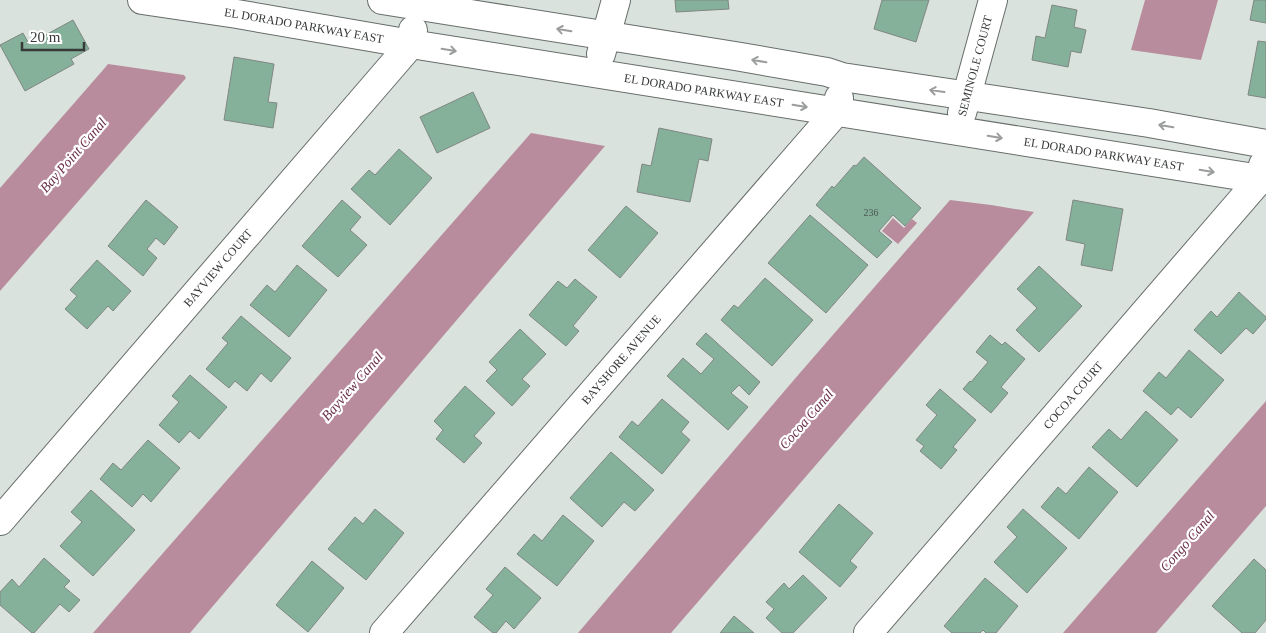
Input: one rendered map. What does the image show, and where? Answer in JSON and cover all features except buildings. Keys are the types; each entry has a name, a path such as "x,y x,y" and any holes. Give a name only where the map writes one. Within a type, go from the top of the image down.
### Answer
{"street":[{"name":"EL DORADO PARKWAY EAST","path":"142,0 238,7 411,44 1263,180"},
{"path":"382,0 744,58 827,72 842,77 1149,123 1266,144"},
{"path":"596,74 616,0"},
{"name":"SEMINOLE COURT","path":"958,132 966,95 994,0"},
{"path":"411,44 416,6"},
{"name":"BAYVIEW COURT","path":"0,521 411,44"},
{"path":"836,112 842,77"},
{"name":"BAYSHORE AVENUE","path":"384,633 836,112"},
{"name":"COCOA COURT","path":"868,633 1263,180 1266,151"}],"water":[{"path":"1145,0 1218,0 1201,60 1131,50"},
{"name":"Bay Point Canal","path":"108,64 184,75 186,78 0,291 0,188"},
{"name":"Bayview Canal","path":"531,133 605,146 190,633 93,633"},
{"name":"Cocoa Canal","path":"950,200 1034,212 671,633 578,633 799,374"},
{"path":"893,218 904,228 912,219 917,223 898,244 882,231"},
{"name":"Congo Canal","path":"1266,401 1266,506 1156,633 1063,633"}]}
